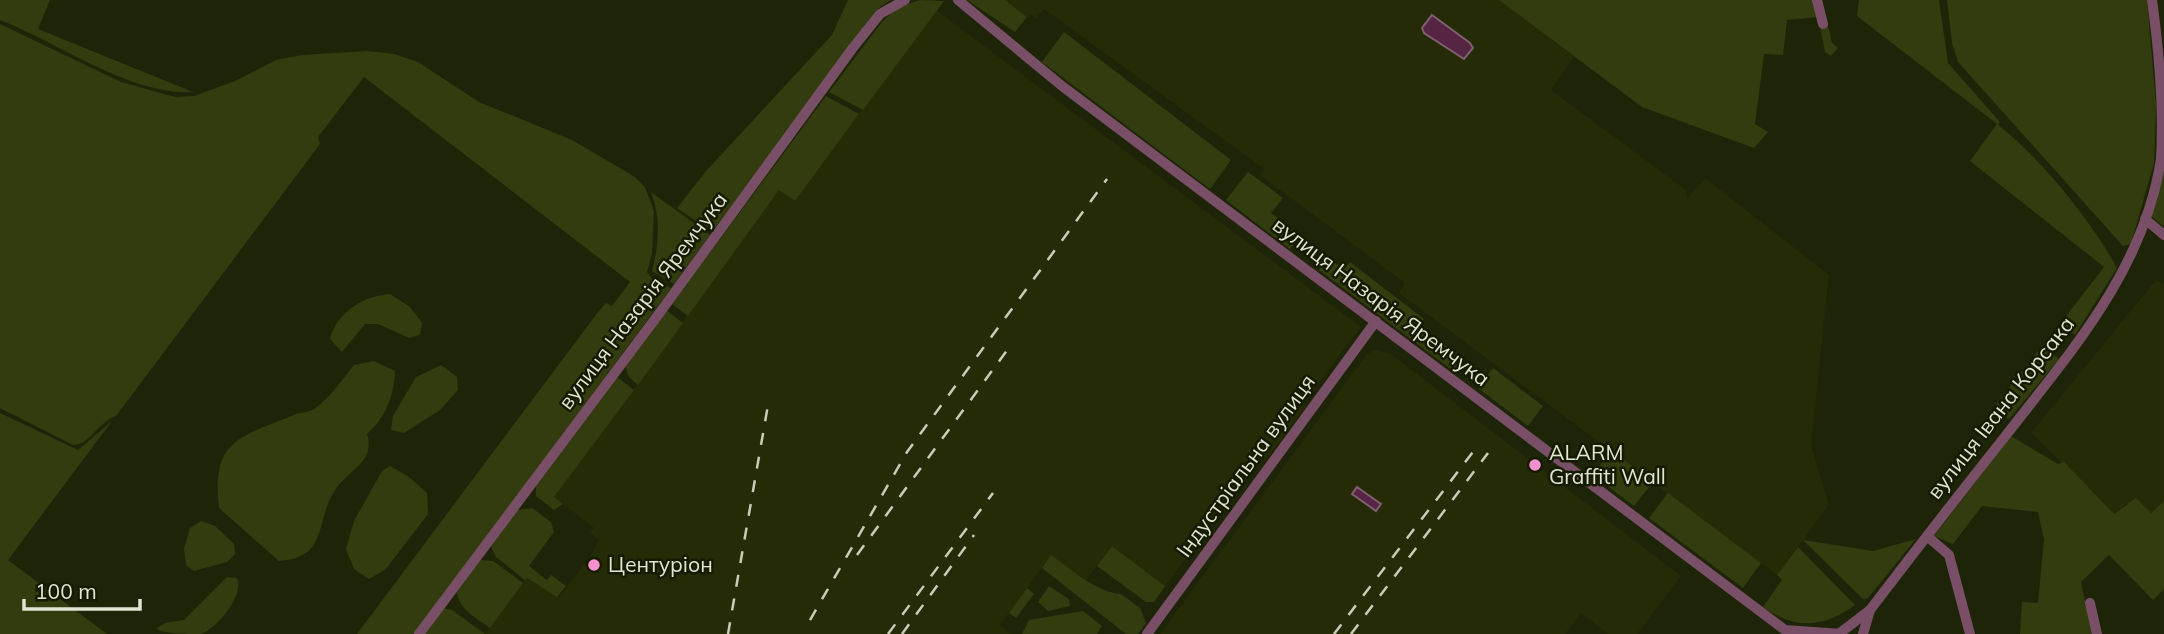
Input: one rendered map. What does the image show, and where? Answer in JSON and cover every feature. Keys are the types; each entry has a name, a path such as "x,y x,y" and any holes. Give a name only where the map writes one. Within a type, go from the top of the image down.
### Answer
{"street":[{"name":"вулиця Назарія Яремчука","path":"419,634 852,50 880,14 905,0"},
{"name":"вулиця Назарія Яремчука","path":"958,0 1062,86 1785,632 1841,633"},
{"path":"1817,0 1824,24"},
{"name":"вулиця Івана Корсака","path":"1841,633 1870,610 2085,332 2128,266 2145,219 2163,138 2159,49 2152,0"},
{"path":"2145,219 2164,235"},
{"name":"Індустріальна вулиця","path":"1147,634 1376,321"},
{"path":"1927,536 1949,555 1970,634"},
{"path":"2090,603 2097,634"},
{"name":"вулиця Івана Корсака","path":"1863,634 1870,610"}],"shaded area":[{"path":"0,0 50,0 38,29 193,92 144,86 95,66 0,20"},
{"path":"848,0 891,0 880,7 712,232 677,208 706,171 832,35"},
{"path":"920,0 944,1 863,110 829,92 882,22 898,7"},
{"path":"967,0 1005,0 1027,17 1015,32"},
{"path":"1005,0 1499,0 1574,57 1551,90 1686,190 1687,199 1705,178 1829,275 1811,444 1829,505 1777,575 1399,293 1405,283 1260,175 1264,169 1044,9 1036,18 1030,14 1027,17"},
{"path":"1499,0 1822,0 1832,43 1838,48 1831,56 1825,52 1818,17 1787,20 1783,55 1764,54 1755,124 1768,132 1754,148 1642,107"},
{"path":"1859,0 1939,0 1948,63 2000,122 1998,125 2048,172 2106,250 2117,268 2075,335 2060,324 2104,267 1970,161 1997,124 1857,16"},
{"path":"1947,0 2147,0 2156,105 2154,163 2131,244 2123,246 1958,62 1952,43"},
{"path":"936,10 1361,327 1302,405 1305,408 1265,461 1261,459 1165,586 1112,546 1086,580 1051,555 1000,625 1011,634 485,634 527,577 559,597 590,557 599,540 590,533 594,528 554,497 779,190 795,201"},
{"path":"1432,15 1470,43 1473,48 1464,59 1424,33 1422,28"},
{"path":"0,24 121,82 175,97 194,96 235,81 276,60 302,55 368,51 394,54 418,62 479,102 572,140 635,177 645,187 654,211 652,254 647,272 651,278 671,288 414,634 357,634 598,312 606,303 612,306 630,282 364,77 318,137 320,144 116,416 104,423 84,442 73,445 0,408"},
{"path":"1064,32 1231,160 1210,189 1042,62"},
{"path":"826,96 859,114 795,201 779,190 688,316 672,304"},
{"path":"2164,171 2164,227 2151,216"},
{"path":"1248,172 1283,198 1271,213 1290,227 1296,241 1290,249 1226,200"},
{"path":"651,192 710,235 674,284 652,271 658,231"},
{"path":"1328,258 1344,269 1350,262 1424,319 1418,328 1463,357 1453,371 1319,270"},
{"path":"2156,280 2164,284 2164,501 2151,513 2126,504 2114,514 2031,433"},
{"path":"390,294 410,307 422,323 420,335 409,338 378,324 365,324 342,352 330,339 333,329 345,313 370,298"},
{"path":"666,310 683,323 638,385 629,377 625,366"},
{"path":"2042,346 2059,359 2009,419 1994,407"},
{"path":"1374,350 1391,354 1681,576 1637,634 1608,634 1581,613 1565,634 1160,634 1367,354"},
{"path":"374,361 395,371 391,397 384,413 367,434 368,451 361,463 333,493 313,546 298,557 279,561 219,508 220,467 225,454 244,436 314,409 331,394 354,365"},
{"path":"441,365 457,377 458,390 440,410 404,433 391,430 393,416 416,377"},
{"path":"1493,368 1543,406 1528,426 1478,388"},
{"path":"617,377 634,390 554,497 563,504 554,510 536,496 536,486"},
{"path":"0,413 78,450 112,421 8,560 107,634 0,634"},
{"path":"2011,436 2058,464 2064,462 2114,514 2136,498 2151,513 2164,501 2164,589 2153,600 2109,555 2081,582 2092,634 2020,634 2022,602 2038,603 2044,539 2038,512 1982,506 1953,544 1934,536"},
{"path":"1611,450 1653,482 1634,506 1593,475"},
{"path":"390,466 409,477 427,493 428,514 385,570 369,579 354,569 346,549 354,521 382,471"},
{"path":"1357,487 1381,504 1376,511 1352,494"},
{"path":"1668,493 1761,563 1743,588 1649,518"},
{"path":"532,508 551,522 554,532 529,566 547,580 551,575 566,586 557,597 527,578 525,580 496,557 491,546 517,510"},
{"path":"201,521 215,526 234,544 235,554 227,562 194,571 186,565 184,549 190,528"},
{"path":"1916,539 1868,598 1863,599 1803,540 1873,551"},
{"path":"1112,546 1165,586 1154,602 1146,602 1097,566"},
{"path":"1798,547 1855,605 1832,618 1809,623 1787,620 1763,607 1782,580 1777,575"},
{"path":"1051,555 1094,585 1121,594 1140,608 1146,623 1138,634 1126,634 1042,568"},
{"path":"480,560 493,561 523,583 490,628 464,608 457,592"},
{"path":"227,577 237,578 237,593 228,611 214,626 200,634 171,633 156,629 165,623 184,620"},
{"path":"1049,586 1069,599 1070,606 1048,611 1038,602"},
{"path":"1027,588 1034,594 1016,618 1009,613"},
{"path":"443,608 452,610 485,634 424,634"},
{"path":"1083,611 1102,626 1097,634 1022,634 1029,620"}],"railway":[{"path":"810,620 907,452 1107,179"},
{"path":"857,555 1008,349"},
{"path":"728,634 768,405"},
{"path":"1334,634 1479,444"},
{"path":"1351,634 1488,453"},
{"path":"888,634 993,493"},
{"path":"902,634 974,535"}],"place":[{"name":"ALARM Graffiti Wall","path":"1535,465"},
{"name":"Центуріон","path":"594,565"}]}
